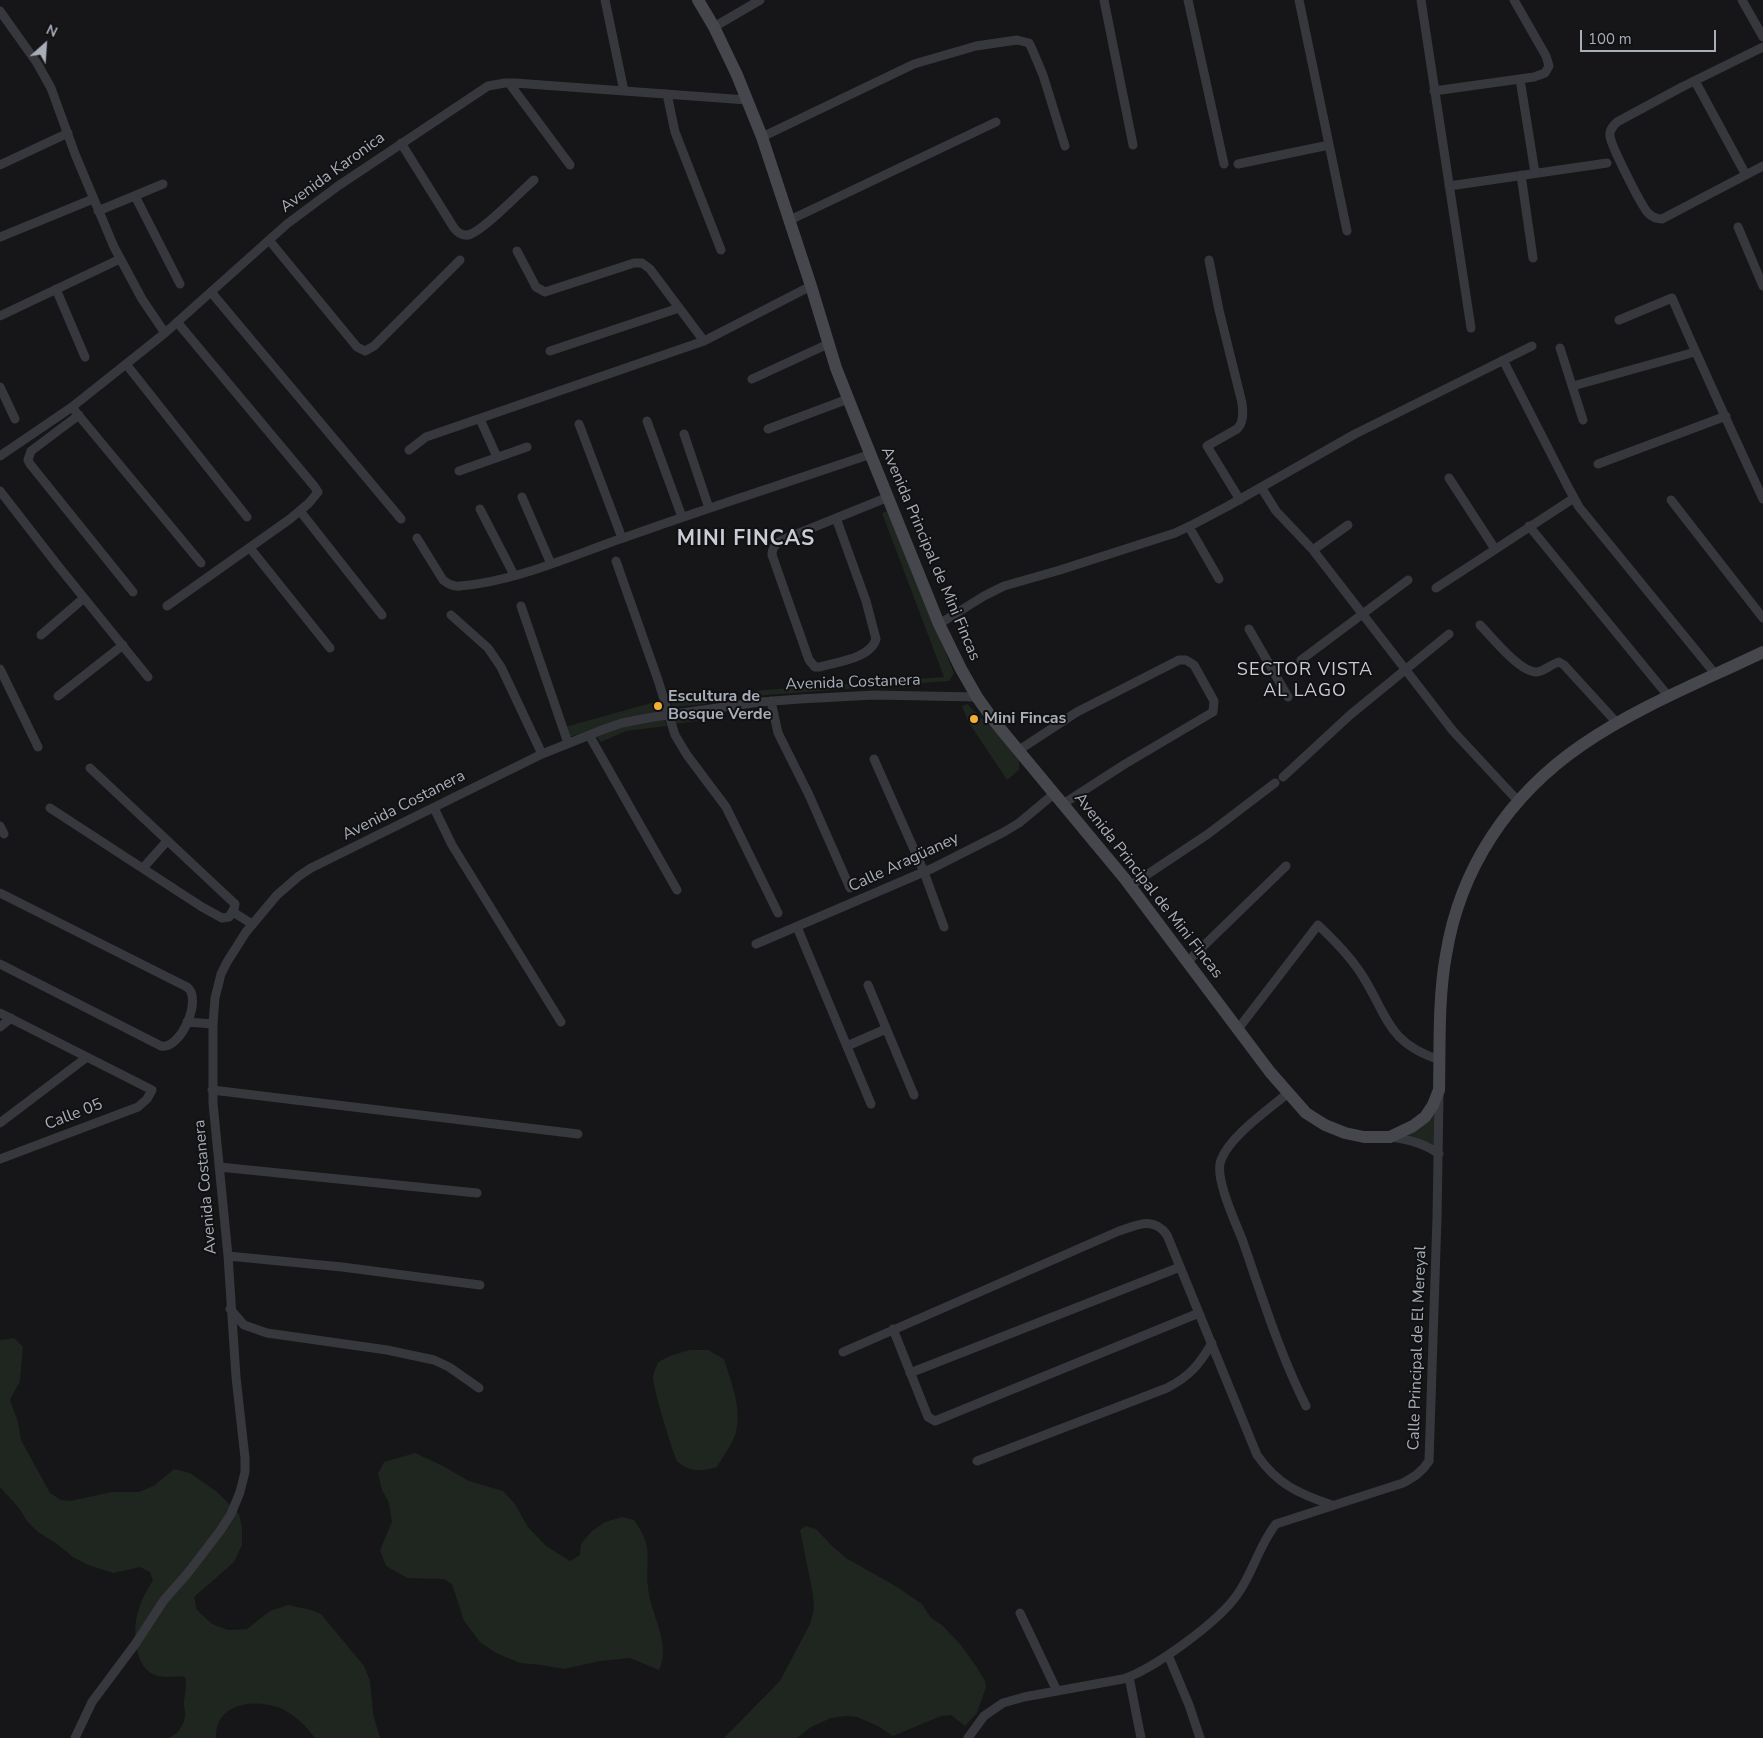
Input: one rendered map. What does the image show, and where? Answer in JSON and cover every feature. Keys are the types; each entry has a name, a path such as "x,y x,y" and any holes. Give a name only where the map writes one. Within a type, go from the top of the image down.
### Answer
{"street":[{"path":"605,0 624,91"},
{"name":"Avenida Principal de Mini Fincas","path":"698,0 714,27 762,137 828,344 870,454 940,624 956,660 977,697 1130,886 1288,1094 1306,1113 1326,1125 1345,1133 1364,1137 1390,1137 1413,1126 1424,1117 1433,1105 1439,1090"},
{"path":"714,27 760,0"},
{"path":"1104,0 1133,146"},
{"path":"1188,0 1224,164"},
{"path":"1299,0 1346,231"},
{"path":"1421,0 1471,328"},
{"path":"1434,91 1520,79 1545,73 1549,66 1548,62 1538,40 1514,0"},
{"path":"1742,0 1763,36"},
{"path":"0,11 51,88 93,199 120,259 142,299 165,333"},
{"path":"762,137 914,64 968,48 1017,40 1029,43 1032,49 1043,75 1065,146"},
{"path":"1763,47 1695,80 1617,122 1610,132 1611,141 1620,161 1645,208 1653,217 1662,219 1763,166"},
{"path":"1520,79 1535,173"},
{"path":"1695,80 1746,175"},
{"path":"509,83 570,165"},
{"name":"Avenida Karonica","path":"0,456 72,406 165,333 269,240 338,186 479,91 496,84 509,83 747,100"},
{"path":"667,94 675,132 721,250"},
{"path":"790,220 996,122"},
{"path":"0,165 68,134"},
{"path":"401,143 454,228 462,234 472,234 482,227 534,180"},
{"path":"1238,164 1329,145"},
{"path":"1449,186 1607,163"},
{"path":"1521,176 1534,258"},
{"path":"98,211 163,184"},
{"path":"135,196 180,284"},
{"path":"0,237 93,199"},
{"path":"1738,227 1763,286"},
{"path":"269,240 357,347 366,351 374,346 460,260"},
{"path":"517,251 536,287 545,292 634,263 642,263 650,269 704,341"},
{"path":"0,316 120,259"},
{"path":"1209,260 1243,412 1238,429 1206,446 1240,500"},
{"path":"409,450 426,437 704,341 811,286"},
{"path":"56,290 85,357"},
{"path":"211,292 400,519"},
{"path":"1619,320 1672,298 1695,352 1760,486 1763,499"},
{"path":"550,351 680,308"},
{"path":"167,606 300,511 316,495 317,489 177,322"},
{"path":"752,379 828,344"},
{"path":"940,624 984,596 1004,586 1060,570 1189,527 1356,434 1532,346"},
{"path":"1560,348 1574,386 1583,420"},
{"path":"1574,386 1695,352"},
{"path":"1504,360 1574,498 1610,546 1716,675"},
{"path":"126,364 247,517"},
{"path":"0,387 15,419"},
{"path":"768,429 848,399"},
{"path":"72,406 201,563"},
{"path":"78,415 31,451 28,460 134,592"},
{"path":"1598,464 1726,416"},
{"path":"480,419 497,457"},
{"path":"647,421 682,517"},
{"path":"579,424 622,538"},
{"path":"684,434 709,508"},
{"path":"459,471 527,446"},
{"path":"417,538 443,580 452,586 472,585 551,564 682,517 870,454"},
{"path":"1449,478 1495,549"},
{"path":"1261,487 1276,512 1313,550 1453,731 1518,801"},
{"path":"0,491 148,677"},
{"path":"522,497 551,564"},
{"path":"836,518 866,601 876,639 875,644 868,652 816,667 809,660 772,555 772,550 782,540 836,518 888,497"},
{"path":"1436,588 1574,498"},
{"path":"1671,500 1763,618"},
{"path":"480,509 514,575"},
{"path":"300,511 382,615"},
{"path":"1313,550 1348,526"},
{"path":"1529,526 1669,697"},
{"path":"1189,527 1219,579"},
{"path":"250,548 330,648"},
{"path":"616,562 669,714 674,735 726,807 778,913"},
{"path":"1301,660 1408,580"},
{"path":"41,634 84,598"},
{"path":"521,606 568,743"},
{"path":"450,615 488,648 497,661 542,754"},
{"path":"1480,625 1515,661 1531,671 1544,670 1559,662 1564,665 1618,724"},
{"path":"1248,629 1288,697"},
{"path":"1283,776 1350,715 1449,634"},
{"path":"58,696 123,645"},
{"path":"1439,1090 1444,971 1455,915 1467,882 1482,850 1498,826 1518,801 1542,776 1583,744 1669,697 1763,652"},
{"path":"1019,750 1078,712 1156,670 1180,660 1186,660 1194,665 1214,701 1213,712 1125,764 1063,804"},
{"path":"0,668 38,747"},
{"name":"Avenida Costanera","path":"75,1738 92,1702 136,1644 164,1600 188,1574 220,1531 236,1503 243,1482 245,1458 230,1310 228,1256 212,1090 213,1024 215,998 221,974 234,949 277,895 299,876 542,754 622,724 669,714 771,701 874,695 977,697"},
{"path":"771,701 778,733 809,795 850,888"},
{"path":"590,735 677,890"},
{"path":"874,759 924,872 944,927"},
{"path":"50,808 216,915 226,918 233,912 235,904 90,768"},
{"path":"1130,886 1238,812 1275,783"},
{"name":"Calle Aragüaney","path":"756,944 924,872 1004,832 1055,793"},
{"path":"434,808 452,844 561,1022"},
{"path":"0,826 4,834"},
{"path":"143,868 167,841"},
{"path":"1188,961 1286,866"},
{"path":"0,893 192,990 193,1004 187,1022 179,1037 172,1045 167,1047 161,1046 0,964"},
{"path":"233,912 252,924"},
{"path":"1238,1029 1318,926 1347,954 1362,976 1386,1022 1400,1038 1419,1052 1440,1060"},
{"path":"797,927 871,1104"},
{"path":"868,985 914,1095"},
{"path":"0,1013 86,1057 0,1123"},
{"path":"0,1027 11,1018"},
{"path":"187,1022 213,1024"},
{"path":"847,1046 886,1029"},
{"name":"Calle 05","path":"0,1159 138,1107 147,1099 152,1090 86,1057"},
{"path":"212,1090 578,1134"},
{"name":"Calle Principal de El Mereyal","path":"968,1738 984,1716 1004,1703 1129,1677 1168,1655 1208,1625 1230,1604 1245,1582 1267,1537 1276,1524 1403,1483 1418,1475 1429,1461 1439,1090"},
{"path":"1288,1094 1232,1142 1219,1164 1226,1198 1269,1320 1306,1406"},
{"path":"1390,1137 1405,1138 1417,1142 1438,1154"},
{"path":"219,1167 477,1192"},
{"path":"843,1352 1119,1231 1143,1224 1156,1224 1163,1228 1200,1313 1257,1455 1275,1477 1299,1494 1332,1506"},
{"path":"228,1256 342,1267 480,1285"},
{"path":"910,1373 1180,1267"},
{"path":"230,1310 244,1325 267,1333 386,1350 434,1360 449,1367 479,1388"},
{"path":"893,1329 928,1418 935,1420 1200,1313"},
{"path":"977,1461 1167,1388 1189,1374 1202,1359 1212,1342"},
{"path":"1020,1613 1057,1691"},
{"path":"1168,1655 1189,1704 1200,1738"},
{"path":"1129,1677 1141,1738"}],"shaded area":[{"path":"888,511 954,673 949,681 754,696 752,691 944,677 882,513"},
{"path":"704,697 706,704 672,707 670,699"},
{"path":"662,700 665,709 569,737 565,727"},
{"path":"967,704 1001,737 1019,760 1019,770 1007,780 969,723 962,706"},
{"path":"722,711 724,717 674,724 672,718"},
{"path":"664,719 667,726 626,731 601,742 597,737 624,726"},
{"path":"1433,1105 1439,1154 1402,1132"},
{"path":"14,1338 23,1347 20,1381 10,1400 18,1422 21,1440 50,1493 61,1500 70,1501 112,1492 139,1492 154,1486 174,1469 190,1473 217,1492 239,1514 242,1528 242,1545 234,1562 194,1597 197,1610 212,1624 228,1630 247,1629 270,1611 288,1605 321,1614 364,1666 370,1681 373,1714 380,1738 315,1738 295,1717 280,1708 270,1705 248,1704 229,1710 222,1717 217,1726 216,1738 168,1738 177,1733 184,1721 186,1681 185,1677 163,1677 151,1673 139,1657 135,1631 136,1622 143,1597 153,1580 150,1572 140,1567 113,1573 86,1564 73,1557 38,1532 0,1487 0,1340"},
{"path":"690,1350 708,1350 724,1359 735,1395 738,1413 735,1436 717,1467 702,1470 687,1468 678,1462 672,1448 653,1378 658,1363 673,1355"},
{"path":"415,1453 469,1481 503,1491 515,1504 528,1527 546,1546 570,1561 580,1555 581,1544 592,1531 605,1522 622,1517 634,1520 646,1544 648,1558 647,1582 662,1639 663,1650 659,1670 630,1658 600,1661 564,1669 520,1663 496,1653 480,1642 464,1621 452,1584 444,1579 407,1578 386,1566 380,1550 392,1522 389,1503 382,1490 378,1474 384,1462"},
{"path":"806,1526 816,1529 846,1558 897,1587 922,1604 931,1618 942,1625 960,1644 976,1666 985,1681 986,1687 977,1713 965,1726 951,1715 941,1716 893,1736 878,1726 857,1717 846,1716 831,1718 811,1727 797,1738 724,1738 780,1681 810,1624 814,1609 813,1594 800,1530"}],"place":[{"name":"Escultura de Bosque Verde","path":"658,706"},
{"name":"Mini Fincas","path":"974,719"}],"district":[{"name":"MINI FINCAS","path":"746,540"},
{"name":"SECTOR VISTA AL LAGO","path":"1305,681"}]}
